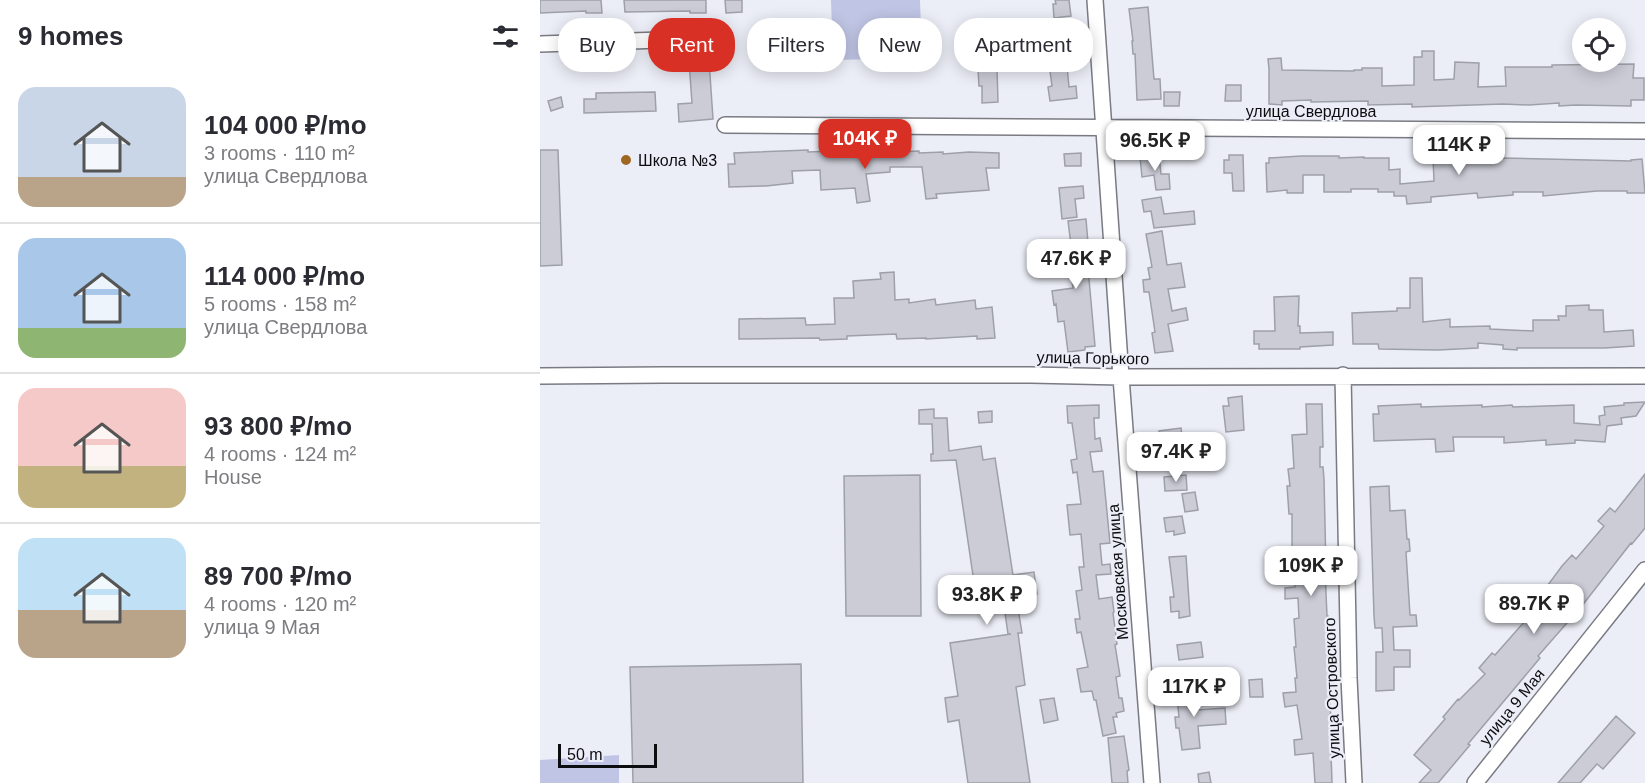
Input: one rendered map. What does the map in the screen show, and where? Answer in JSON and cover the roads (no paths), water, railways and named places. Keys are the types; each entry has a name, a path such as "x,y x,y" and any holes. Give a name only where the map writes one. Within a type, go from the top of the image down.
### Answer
{"street":[{"name":"Московская улица","path":"1095,0 1152,783"},
{"path":"540,44 648,40"},
{"name":"улица Свердлова","path":"725,125 1645,131"},
{"name":"улица Островского","path":"1343,375 1349,678 1354,783"},
{"name":"улица Горького","path":"540,376 1645,376"},
{"name":"улица 9 Мая","path":"1475,783 1645,570"}],"place":[{"name":"Школа №3","path":"626,160"}]}
